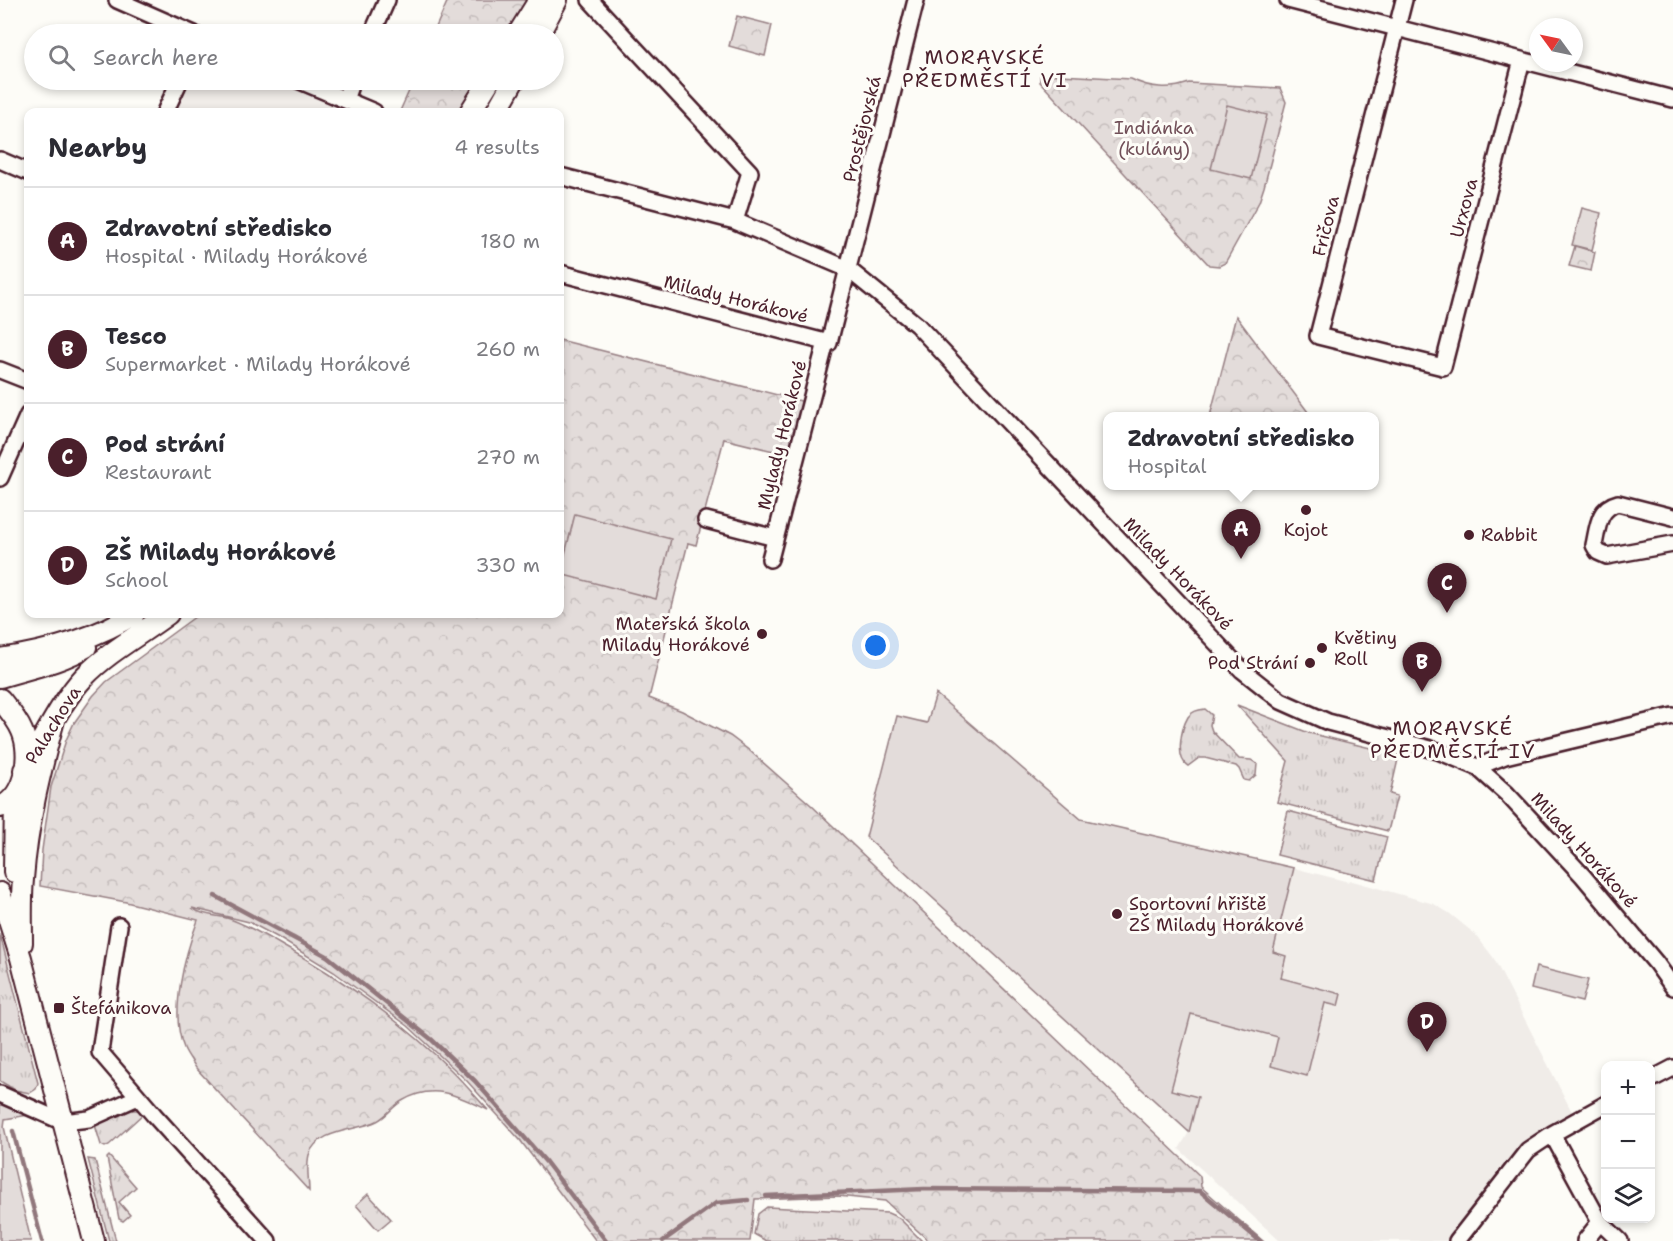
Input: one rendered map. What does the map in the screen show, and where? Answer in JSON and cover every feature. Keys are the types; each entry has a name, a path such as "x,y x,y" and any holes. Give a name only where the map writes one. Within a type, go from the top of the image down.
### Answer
{"street":[{"path":"117,0 171,24"},
{"path":"376,24 387,0"},
{"path":"524,24 539,0"},
{"path":"544,24 557,0"},
{"path":"590,0 750,172 735,221"},
{"name":"Prostějovská","path":"848,269 916,0"},
{"path":"1288,0 1673,99"},
{"name":"Fričova","path":"1404,0 1318,336 1443,367"},
{"name":"Urxova","path":"1443,367 1522,60"},
{"path":"167,108 175,90"},
{"path":"322,90 364,108"},
{"path":"345,100 348,90"},
{"path":"472,108 484,90"},
{"path":"498,108 508,90"},
{"path":"0,160 24,170"},
{"name":"Milady Horákové","path":"564,177 735,221 848,269 917,325 1242,670 1281,701 1328,722 1438,751 1477,767 1507,794 1583,876 1656,963 1673,987"},
{"name":"Milady Horákové","path":"564,274 830,343 848,269"},
{"name":"Mylady Horákové","path":"770,559 826,342"},
{"path":"0,370 24,379"},
{"path":"0,478 24,424"},
{"path":"1673,517 1618,503 1609,505 1602,511 1594,545 1598,552 1607,556 1673,544"},
{"name":"Mylady Horákové","path":"706,520 775,538"},
{"path":"0,659 58,646 128,618"},
{"path":"0,677 43,666 73,655 128,618"},
{"name":"Palachova","path":"24,770 70,693 85,676 109,654 162,618"},
{"path":"0,699 22,732 26,748 24,770 7,802 21,958"},
{"path":"1477,767 1505,756 1673,716"},
{"path":"21,958 23,878 35,794 54,720"},
{"path":"0,893 21,958 94,1241"},
{"path":"119,926 100,1052 268,1241"},
{"path":"1656,963 1673,961"},
{"path":"1655,1077 1673,1068"},
{"path":"0,1094 63,1122 89,1119 138,1097"},
{"path":"1457,1241 1528,1150 1601,1106"},
{"path":"1552,1134 1600,1222 1620,1241"},
{"path":"1585,1241 1600,1222"}],"shaded area":[{"path":"182,90 298,90 336,108 174,108"},
{"path":"1294,868 1349,882 1349,880 1434,904 1475,934 1493,957 1572,1112 1544,1131 1521,1151 1450,1241 1280,1241 1179,1149 1189,1132 1171,1091 1190,1014 1279,1037 1278,1069 1306,1076 1325,1003 1341,993 1280,978 1273,953"}],"green space":[{"path":"448,0 529,0 513,24 437,24"},
{"path":"737,16 772,25 765,56 729,46"},
{"name":"Indiánka (kulány)","path":"1040,75 1131,79 1160,87 1174,87 1189,83 1280,88 1286,102 1264,187 1259,202 1225,263 1219,266 1209,265 1040,82"},
{"path":"409,90 471,90 460,108 401,108"},
{"path":"1227,105 1267,115 1251,179 1211,169"},
{"path":"1582,208 1601,213 1592,250 1572,245"},
{"path":"1575,246 1595,252 1591,271 1569,266"},
{"path":"1236,316 1308,412 1211,412"},
{"path":"564,341 805,402 790,455 724,439 696,545 688,543 649,698 682,711 730,736 750,751 811,805 1200,1176 1201,1187 1263,1241 929,1241 885,1201 838,1196 755,1199 750,1241 596,1241 520,1140 467,1081 408,1026 334,972 277,937 249,922 192,908 251,928 349,987 433,1052 488,1110 446,1093 425,1092 414,1095 399,1103 377,1121 329,1135 313,1146 309,1155 309,1191 196,1068 184,1048 180,1034 178,1001 188,949 198,920 126,902 40,886 42,850 51,787 66,740 74,723 106,682 194,618 564,618"},
{"path":"575,514 671,539 656,599 564,575 564,558"},
{"name":"Sportovní hřiště ZŠ Milady Horákové","path":"936,694 1081,819 1294,868 1273,952 1286,956 1281,978 1341,994 1338,1006 1325,1003 1307,1076 1271,1066 1278,1037 1191,1014 1171,1090 1198,1097 1189,1132 866,837 897,716 927,723"},
{"path":"1237,705 1309,733 1399,755 1390,794 1397,796 1388,831 1277,802 1288,761"},
{"path":"1205,709 1212,715 1210,725 1212,731 1239,759 1251,760 1257,764 1256,775 1249,781 1244,780 1236,766 1205,758 1199,758 1188,766 1184,762 1180,743 1185,722 1191,713"},
{"path":"1288,811 1387,837 1376,880 1277,855"},
{"path":"0,934 38,1083 36,1089 30,1093 15,1090 0,1081"},
{"path":"1536,967 1588,980 1582,1002 1531,989"},
{"path":"0,1101 29,1115 5,1119 4,1127 31,1241 0,1241"},
{"path":"132,1110 141,1110 144,1113 109,1145 105,1147 101,1145 95,1125"},
{"path":"109,1156 136,1187 119,1202 130,1215 123,1221 119,1219 107,1158"},
{"path":"88,1159 95,1160 116,1241 109,1241"},
{"path":"368,1194 391,1219 378,1230 356,1205"},
{"path":"767,1207 888,1213 899,1218 922,1241 766,1241 754,1234 758,1214"}],"waterway":[{"path":"215,896 327,956 431,1039 475,1081 546,1162 606,1241"},
{"path":"13,1131 42,1241"},
{"path":"766,1196 924,1189 1200,1191 1260,1241"},
{"path":"663,1241 716,1203 748,1200"}],"place":[{"name":"Kojot","path":"1306,510"},
{"name":"Rabbit","path":"1469,535"},
{"name":"Zdravotní středisko","path":"1241,559"},
{"name":"Pod strání","path":"1447,613"},
{"name":"Mateřská škola Milady Horákové","path":"762,634"},
{"name":"Květiny Roll","path":"1322,648"},
{"name":"Pod Strání","path":"1310,663"},
{"name":"Tesco","path":"1422,692"},
{"name":"Sportovní hřiště ZŠ Milady Horákové","path":"1117,914"},
{"name":"Štefánikova","path":"59,1008"},
{"name":"ZŠ Milady Horákové","path":"1427,1052"}],"district":[{"name":"MORAVSKÉ PŘEDMĚSTÍ VI","path":"985,68"},
{"name":"MORAVSKÉ PŘEDMĚSTÍ IV","path":"1453,740"}]}
